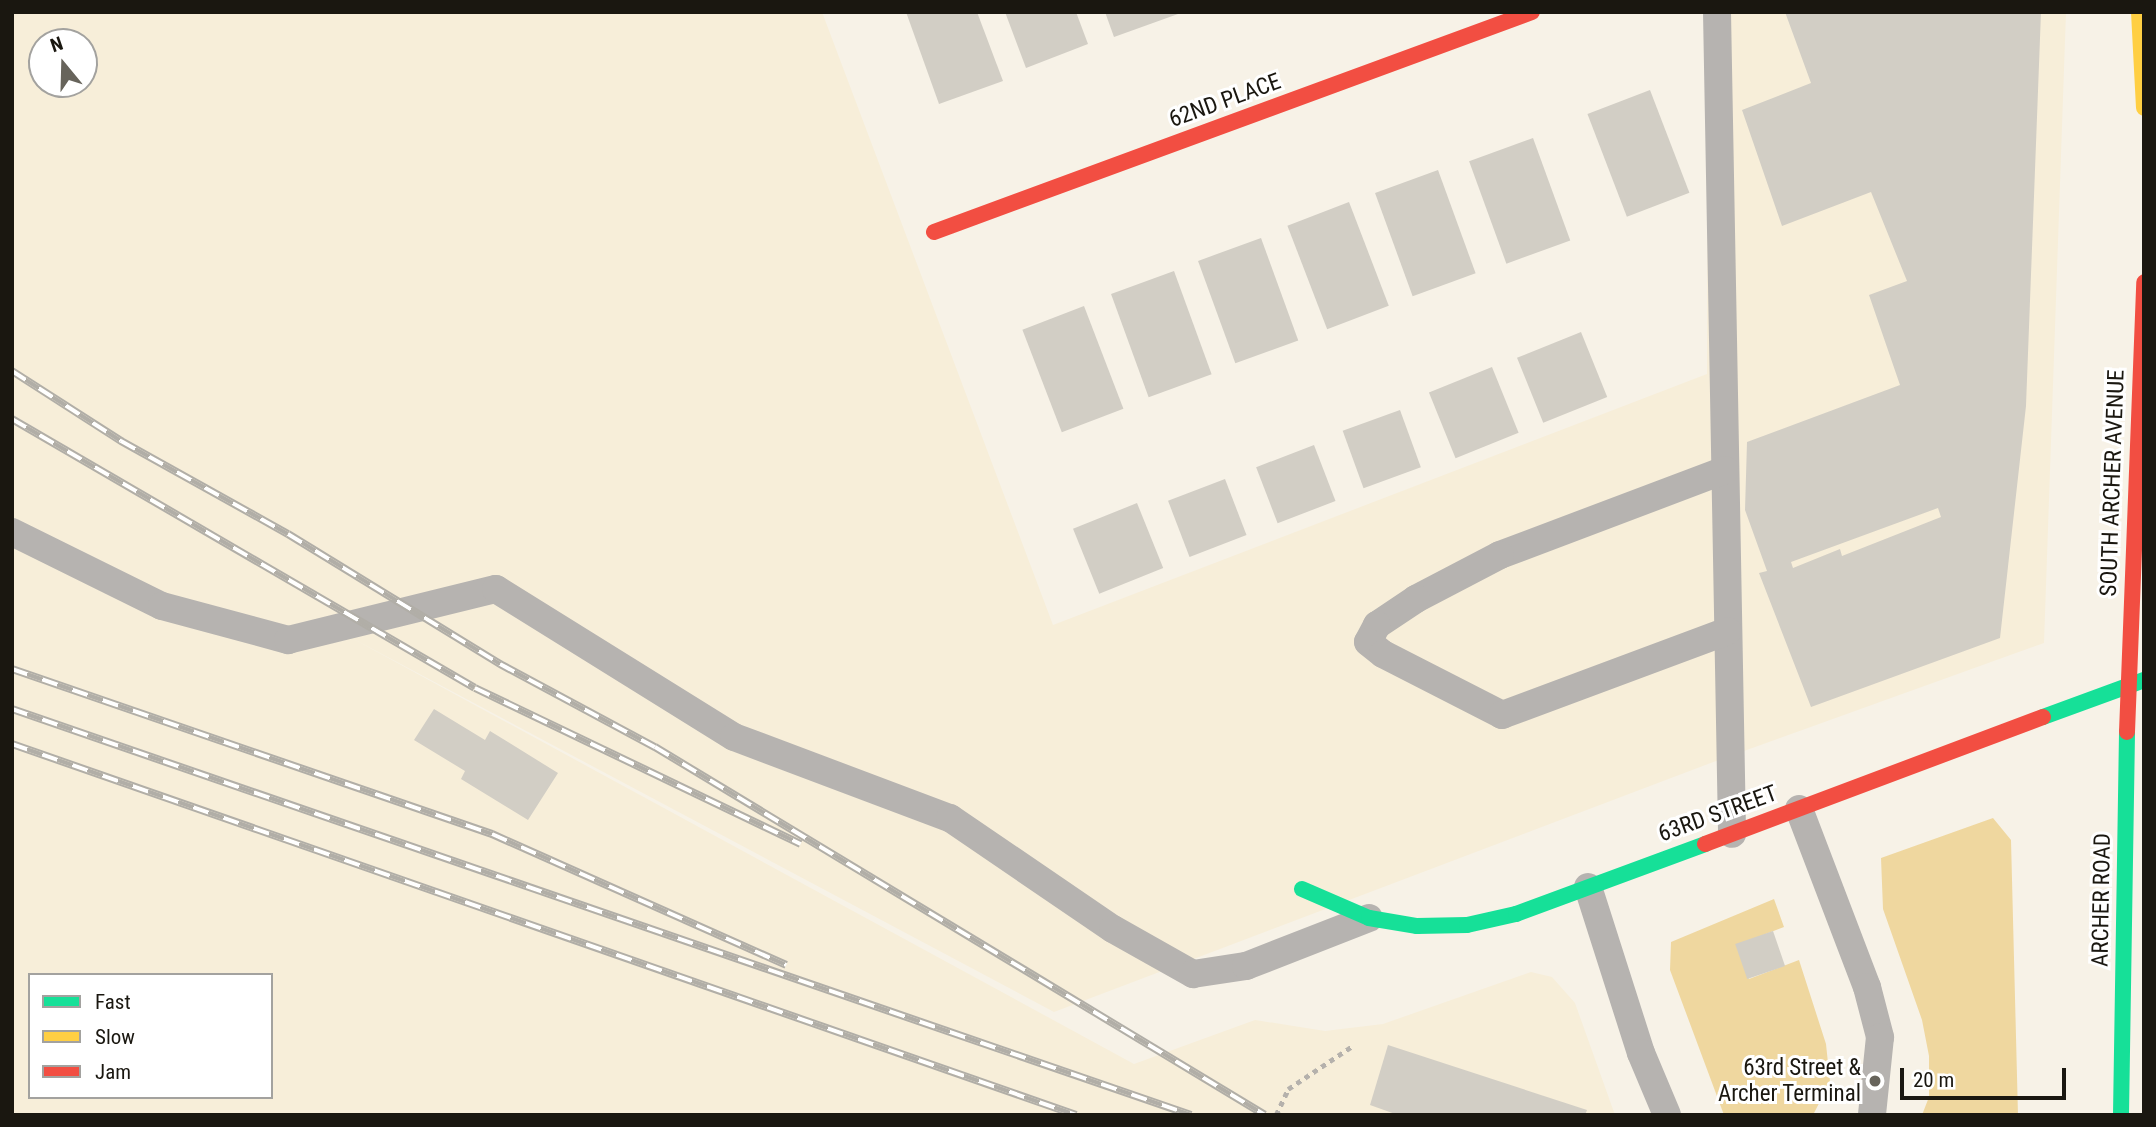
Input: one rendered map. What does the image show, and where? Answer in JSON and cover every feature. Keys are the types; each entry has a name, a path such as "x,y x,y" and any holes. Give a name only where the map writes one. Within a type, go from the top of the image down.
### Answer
{"street":[{"name":"62ND PLACE","path":"934,232 1532,12"},
{"path":"2139,12 2144,108"},
{"name":"SOUTH ARCHER AVENUE","path":"2136,682 2144,282"},
{"name":"63RD STREET","path":"1302,889 1369,918 1417,926 1467,925 1516,914 2136,682"},
{"name":"ARCHER ROAD","path":"2121,1115 2136,682"}],"lane":[{"path":"1717,12 1732,834"},
{"path":"1725,470 1500,555 1406,606 1377,625 1368,642 1395,661 1502,715 1728,631"},
{"path":"12,532 162,606 288,640 496,589 734,737 950,818 1113,929 1193,974 1246,966 1369,918"},
{"path":"1799,808 1867,987 1880,1037 1872,1115"},
{"path":"1588,887 1642,1053 1667,1115"}],"path":[{"path":"1276,1115 1288,1088 1351,1047"}],"shaded area":[{"path":"12,12 822,12 1053,625 1707,374 1708,12 2066,12 2044,643 1708,764 1054,1012 348,636 1134,1064 1255,1020 1325,1031 1383,1024 1531,972 1552,977 1575,1003 1615,1115 12,1115"},
{"path":"1993,818 2011,840 2018,1115 1922,1115 1929,1097 1929,1056 1922,1020 1883,909 1881,858"},
{"path":"1774,899 1784,927 1737,945 1749,979 1799,960 1826,1044 1830,1082 1813,1115 1724,1115 1670,970 1671,942"}],"building":[{"path":"906,12 977,12 1003,81 939,104"},
{"path":"1005,12 1076,12 1088,44 1026,68"},
{"path":"1105,12 1177,12 1178,14 1114,37"},
{"path":"1785,12 2041,12 2026,406 2000,638 1811,707 1759,573 1767,571 1745,510 1747,442 1900,385 1869,295 1907,281 1871,192 1782,226 1742,110 1811,83","holes":["1938,508 1941,517 1842,556 1840,549 1793,568 1791,562"]},
{"path":"1650,90 1689,193 1627,217 1587,114"},
{"path":"1533,138 1570,240 1506,264 1469,161"},
{"path":"1438,170 1476,273 1413,296 1375,193"},
{"path":"1349,202 1389,306 1327,329 1287,226"},
{"path":"1261,238 1298,340 1235,363 1198,261"},
{"path":"1174,271 1212,374 1149,397 1111,294"},
{"path":"1084,306 1123,409 1062,432 1022,330"},
{"path":"1581,332 1607,397 1543,423 1517,358"},
{"path":"1492,367 1519,433 1456,458 1429,392"},
{"path":"1400,410 1421,467 1364,488 1343,431"},
{"path":"1314,445 1336,501 1278,523 1256,467"},
{"path":"1225,479 1247,535 1190,557 1168,501"},
{"path":"1137,503 1163,568 1099,594 1073,529"},
{"path":"434,709 485,740 490,731 558,773 528,820 461,779 465,771 414,740"},
{"path":"1773,931 1785,966 1747,979 1735,944"},
{"path":"1388,1045 1587,1110 1585,1115 1398,1115 1370,1105"}],"railway":[{"path":"12,371 121,441 288,534 500,664 655,747 1265,1115"},
{"path":"12,419 475,688 800,844"},
{"path":"12,669 492,834 786,965"},
{"path":"12,709 1191,1115"},
{"path":"12,744 1076,1115"}],"traffic: fast":[{"path":"2043,717 2144,680"},
{"path":"2121,1115 2127,732"},
{"path":"1302,889 1369,918 1417,926 1467,925 1516,914 1705,844"}],"traffic: slow":[{"path":"2139,12 2144,108"}],"traffic: jam":[{"path":"934,232 1532,12"},
{"path":"2127,732 2144,282"},
{"path":"1705,844 2043,717"}],"place":[{"name":"63rd Street & Archer Terminal","path":"1875,1081"}]}
